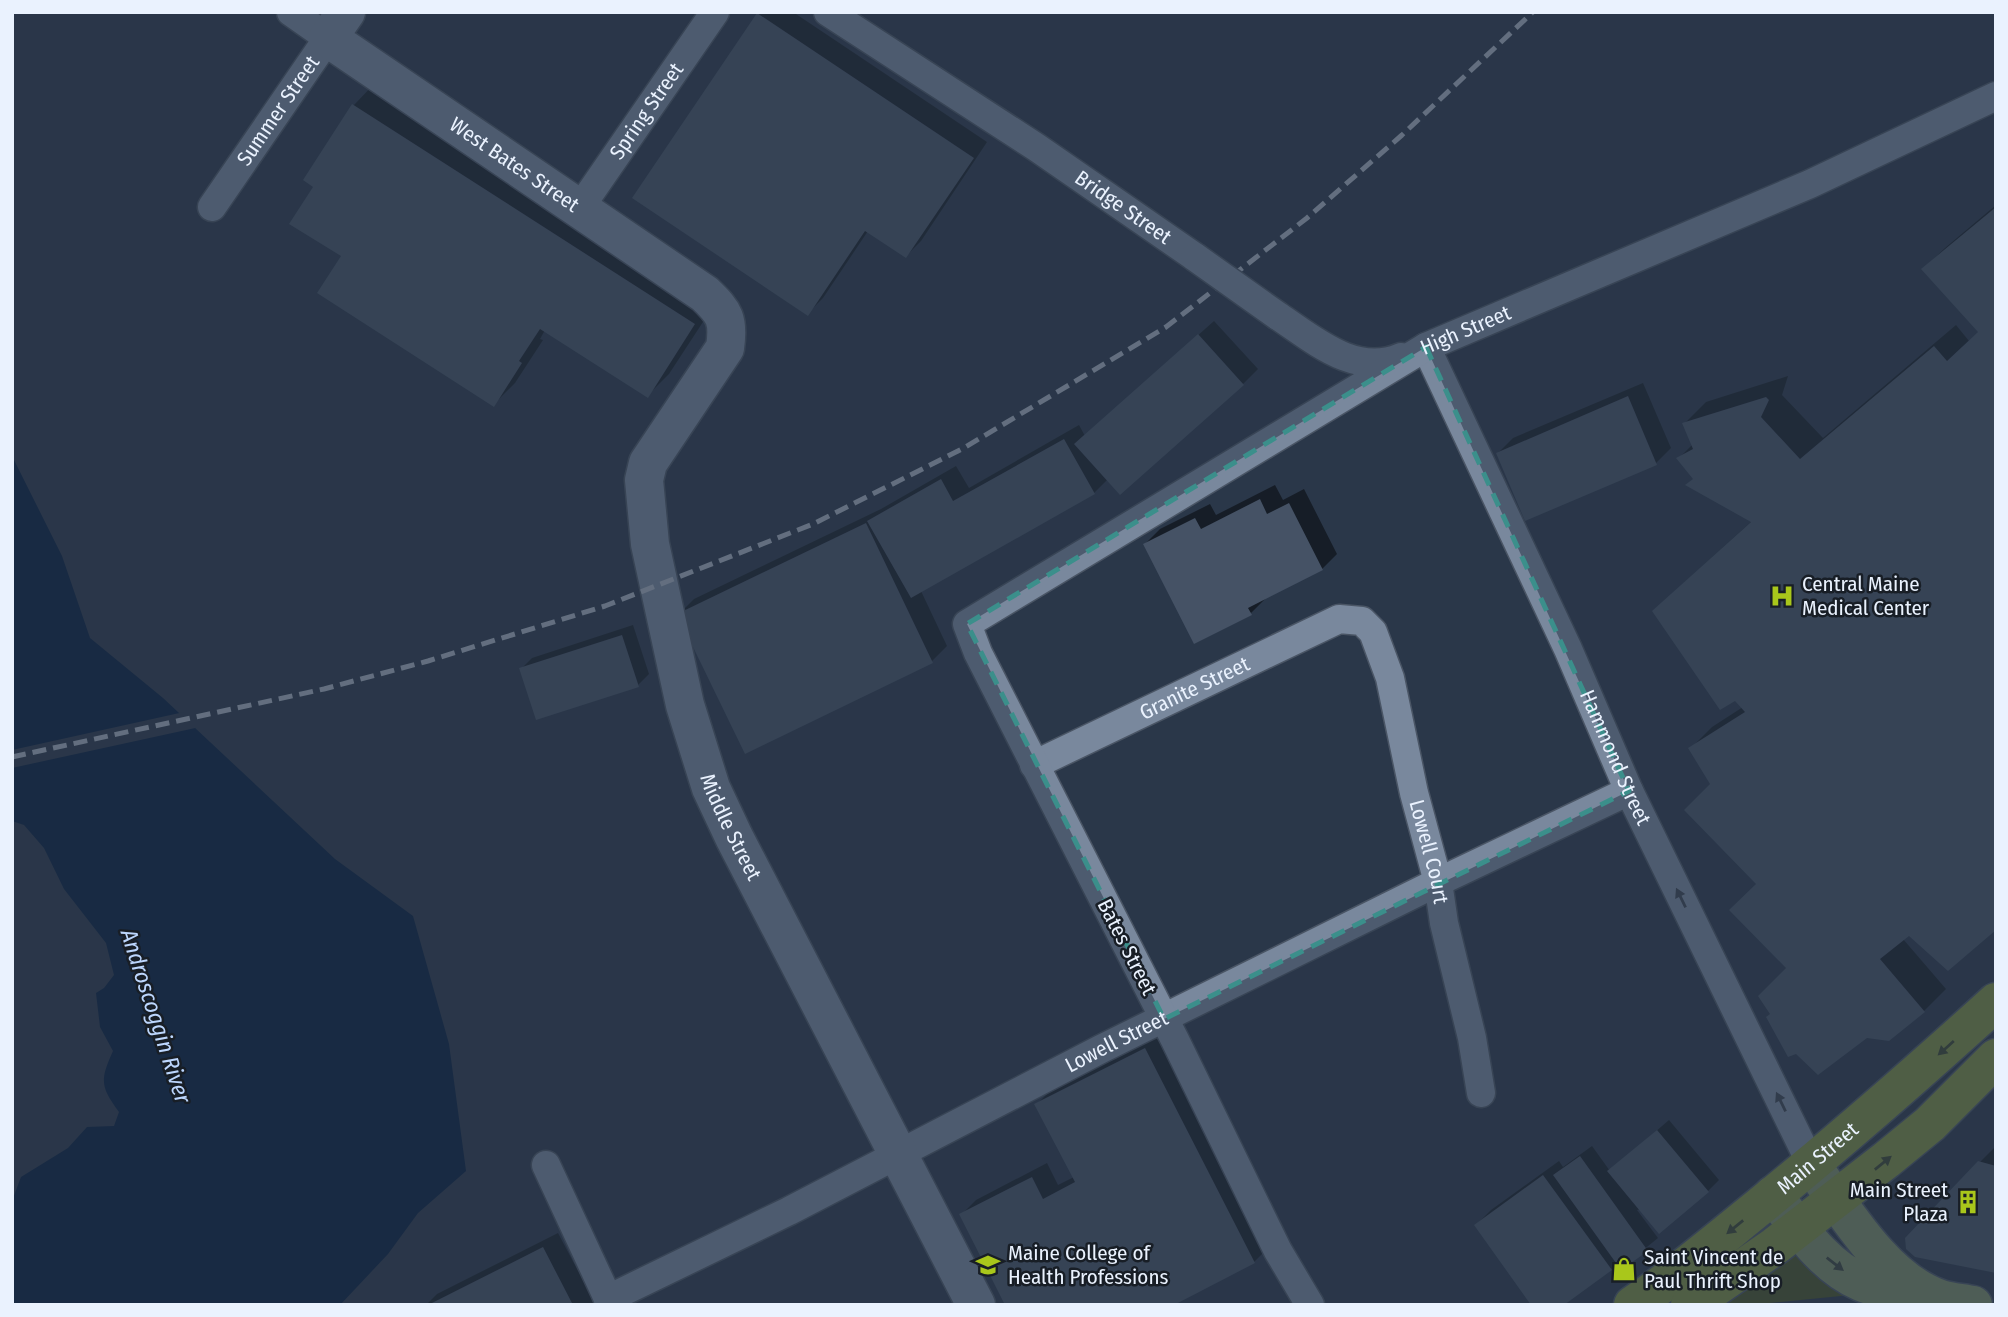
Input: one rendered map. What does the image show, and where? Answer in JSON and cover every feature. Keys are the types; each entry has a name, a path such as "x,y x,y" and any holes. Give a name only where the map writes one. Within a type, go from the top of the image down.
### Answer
{"highway":[{"name":"Main Street","path":"1633,1305 1693,1261 1811,1164 1996,1002"},
{"name":"Main Street","path":"1690,1305 1799,1228 1930,1124 1996,1058"}],"main road":[{"path":"1811,1164 1862,1236 1888,1264 1917,1286 1957,1302"},
{"path":"1773,1195 1823,1255 1858,1281 1885,1290 1957,1302"},
{"path":"1890,1305 1957,1302"}],"street":[{"name":"West Bates Street","path":"291,12 337,25 579,209 705,294 721,310 728,327"},
{"name":"Spring Street","path":"579,209 715,12"},
{"name":"Bridge Street","path":"828,12 1036,147 1334,352 1366,363 1395,360 1426,347"},
{"name":"Summer Street","path":"212,207 337,25"},
{"name":"High Street","path":"967,624 1426,347 1810,184 1996,96"},
{"name":"Middle Street","path":"728,327 725,348 648,463 644,480 650,544 685,705 710,788 976,1305"},
{"name":"Hammond Street","path":"1426,347 1568,649 1629,791 1811,1164"},
{"name":"Granite Street","path":"1034,765 1339,619 1357,619"},
{"name":"Lowell Court","path":"1357,619 1373,632 1390,678 1438,882 1444,923 1472,1038 1481,1093"},
{"name":"Bates Street","path":"967,624 978,653 1164,1019 1278,1251 1310,1305"},
{"name":"Lowell Street","path":"610,1302 1164,1019 1438,882 1629,791"},
{"path":"546,1166 610,1302"}],"highlighted area":[{"path":"1426,347 1629,791 1164,1019 967,624"}],"green space":[{"path":"1796,1246 1851,1295 1750,1305 1716,1305"}],"water":[{"name":"Androscoggin River","path":"12,456 62,556 90,638 163,698 335,859 413,916 449,1044 466,1171 418,1213 388,1254 340,1305 12,1305 12,1201 21,1177 68,1148 87,1127 114,1126 119,1112 105,1089 104,1076 113,1051 100,1027 96,993 104,988 114,975 106,943 64,889 44,848 24,825 12,821"}],"pier":[{"path":"184,712 200,727 12,768 12,750"}],"building":[{"path":"757,13 974,158 906,258 865,231 808,316 632,198"},
{"path":"352,104 695,324 648,398 540,329 494,407 317,293 341,256 289,224 313,187 303,180"},
{"path":"1996,207 1996,930 1948,971 1909,936 1880,959 1925,1012 1889,1041 1867,1038 1818,1075 1796,1054 1788,1057 1766,1017 1770,1014 1758,996 1786,968 1729,910 1756,884 1684,810 1710,784 1688,748 1745,712 1735,701 1720,710 1652,611 1751,522 1685,485 1693,479 1676,458 1693,449 1682,423 1766,397 1769,400 1761,417 1800,459 1934,346 1947,361 1978,332 1921,269"},
{"path":"1198,334 1244,385 1120,495 1074,444"},
{"path":"1628,396 1657,465 1525,521 1496,453"},
{"path":"1064,439 1095,494 911,598 867,521 941,479 953,501"},
{"path":"1260,499 1267,514 1289,503 1323,570 1248,608 1252,615 1194,644 1143,544 1195,518 1201,529"},
{"path":"866,523 933,663 745,754 677,614"},
{"path":"622,635 639,687 536,720 519,668"},
{"path":"1145,1048 1255,1263 1174,1305 1005,1305 959,1214 1032,1177 1043,1199 1075,1182 1034,1104"},
{"path":"1657,1130 1709,1192 1659,1234 1607,1171"},
{"path":"1580,1156 1648,1251 1621,1270 1553,1175"},
{"name":"Main Street Plaza","path":"1978,1161 1996,1166 1996,1273 1915,1257 1906,1249 1905,1238"},
{"path":"1543,1175 1612,1270 1564,1305 1531,1305 1474,1225"},
{"path":"543,1247 573,1305 428,1305"}],"railway":[{"path":"12,757 324,689 428,661 605,606 813,524 962,449 1166,327 1307,218 1402,135 1533,12"}],"place":[{"name":"Central Maine Medical Center","path":"1782,596"},
{"name":"Main Street Plaza","path":"1968,1202"},
{"name":"Maine College of Health Professions","path":"988,1265"},
{"name":"Saint Vincent de Paul Thrift Shop","path":"1624,1269"}]}
